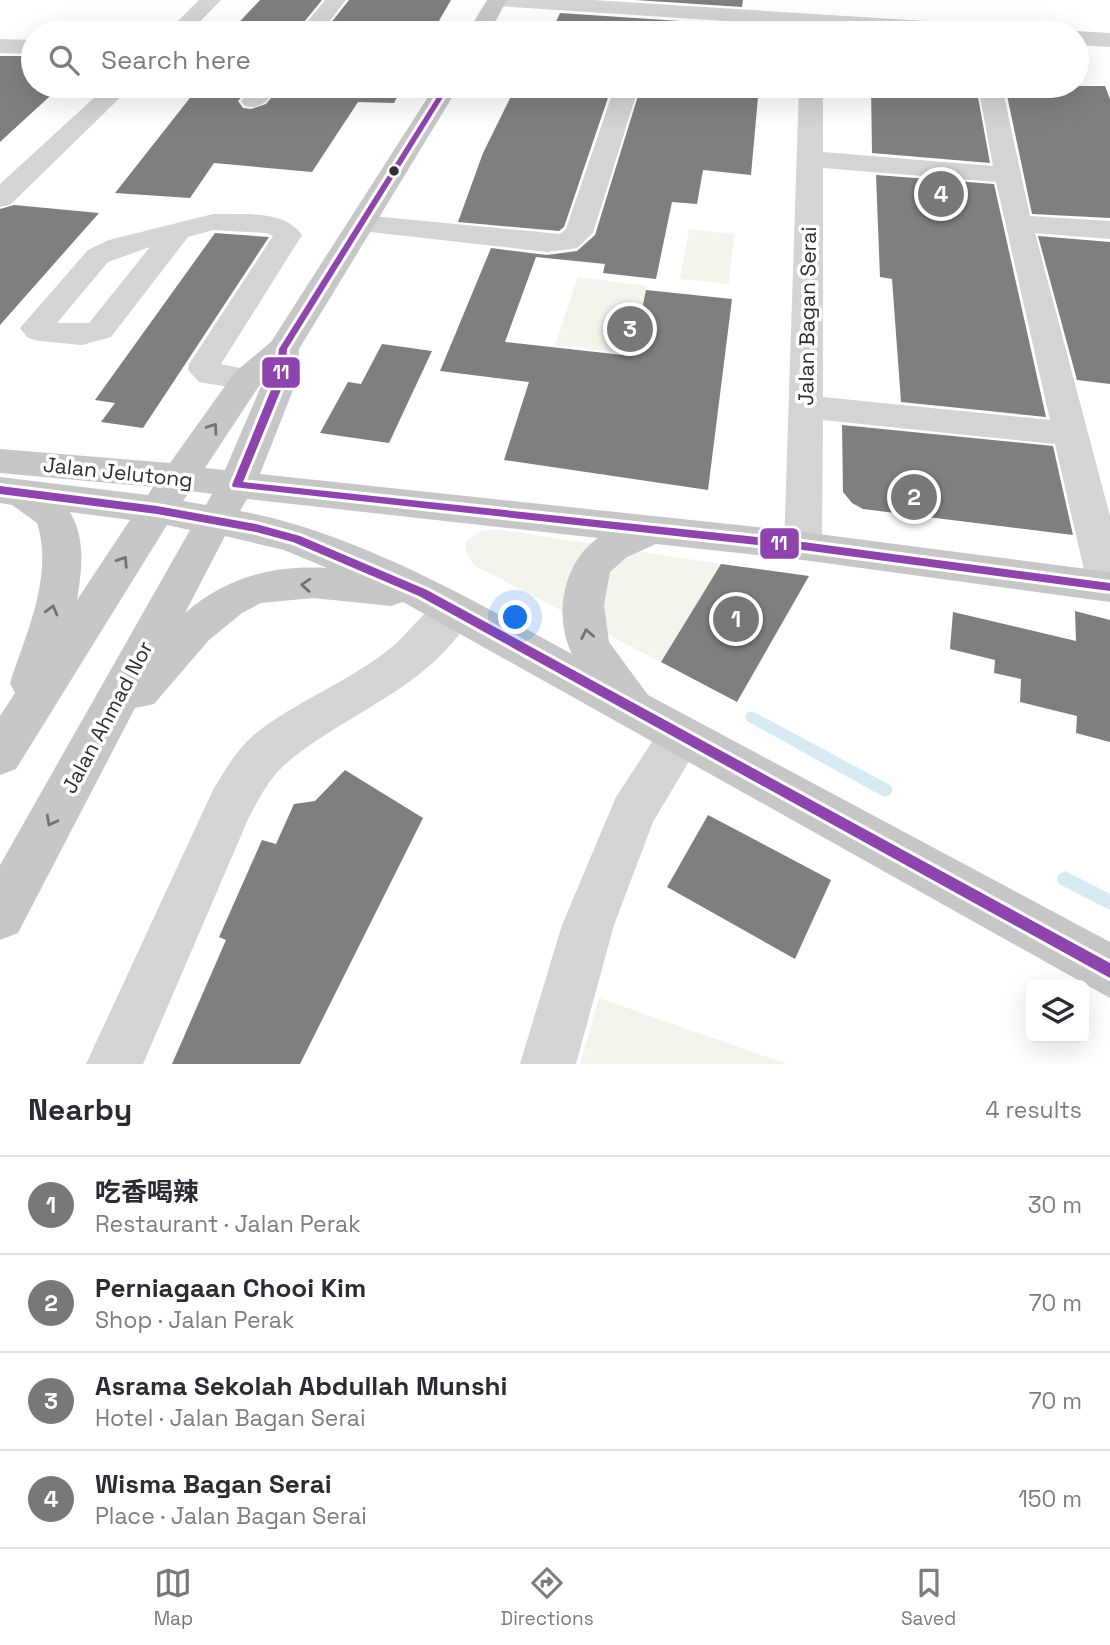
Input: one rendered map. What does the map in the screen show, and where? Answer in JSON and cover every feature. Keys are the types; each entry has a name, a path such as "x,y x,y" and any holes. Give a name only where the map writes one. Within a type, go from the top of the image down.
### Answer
{"main road":[{"path":"485,21 497,0"},
{"path":"10,739 157,510 247,379 283,349 440,98"},
{"name":"Jalan Ahmad Nor","path":"0,915 226,503 279,380 283,349"},
{"name":"Jalan Jelutong","path":"7,481 179,477 296,539 438,602 1110,971"},
{"path":"7,481 46,508 56,520 62,541 62,562 10,739"},
{"name":"Jalan Jelutong","path":"7,481 157,510 226,503"},
{"path":"226,503 655,529 1109,587"},
{"path":"636,711 589,646 584,617 585,591 594,561 615,544 655,529"},
{"path":"95,740 197,627 238,596 264,587 292,584 438,602"}],"street":[{"path":"189,21 211,0"},
{"path":"319,21 336,0"},
{"path":"497,0 652,6 884,21"},
{"path":"1089,39 1110,40"},
{"path":"0,46 21,47"},
{"path":"0,199 107,98"},
{"path":"362,223 547,243 567,242 579,233 619,98"},
{"name":"Jalan Bagan Serai","path":"803,546 811,98"},
{"path":"992,98 1017,223 1073,434 1109,587"},
{"path":"810,159 1006,175"},
{"path":"177,232 213,222 268,225 283,229 288,235 205,364 205,370 211,375 247,379"},
{"path":"1017,223 1110,230"},
{"path":"806,407 1073,434"},
{"path":"114,1064 225,817 251,769 272,747 388,675 417,652 438,602"},
{"path":"548,1064 587,925 633,812 681,736"}],"shaded area":[{"path":"689,229 734,234 729,284 680,279"},
{"path":"578,277 647,286 629,354 555,345"},
{"path":"496,529 721,564 661,662 475,566 466,554 466,541 478,532"},
{"path":"599,998 787,1064 580,1064"}],"building":[{"path":"260,0 322,0 305,21 240,21"},
{"path":"349,0 451,0 439,21 332,21"},
{"path":"635,0 743,0 742,7"},
{"path":"560,13 680,21 556,21"},
{"path":"0,56 21,56 21,98 48,98 0,142"},
{"path":"1089,86 1105,86 1110,99 1110,218 1032,214 1008,98 1089,98"},
{"path":"190,98 241,98 238,101 243,108 251,109 266,104 271,98 397,98 394,103 358,102 312,172 214,163 190,198 115,193"},
{"path":"510,98 608,98 564,227 559,231 458,222 483,153"},
{"path":"637,98 758,98 751,175 703,170 697,204 672,202 656,279 603,273 605,264 536,257 505,342 632,356 646,290 732,299 708,490 504,460 529,382 440,371 491,248 547,255 577,251 595,235"},
{"path":"871,98 978,98 990,163 872,153"},
{"path":"876,175 994,184 1046,417 901,402 892,279 880,277"},
{"path":"14,205 99,213 0,325 0,209"},
{"path":"215,233 269,237 143,428 101,422 115,403 95,400"},
{"path":"1038,236 1110,242 1110,384 1077,380"},
{"path":"382,344 432,351 389,443 320,433 348,382 361,384"},
{"path":"842,425 1053,446 1073,535 863,509 852,503 843,492"},
{"path":"721,564 809,576 737,702 661,662"},
{"path":"1075,611 1110,620 1110,742 1076,733 1077,716 1020,702 1021,679 994,673 995,660 950,649 953,612 1076,641"},
{"path":"345,770 423,818 300,1064 172,1064 226,940 219,937 262,840 276,844 294,804 315,801"},
{"path":"708,815 831,880 795,959 667,887"}],"waterway":[{"path":"752,717 885,790"},
{"path":"1065,879 1110,902"}],"transit line":[{"name":"11","path":"440,98 283,349 280,380 237,485 803,546 1110,587"},
{"name":"11","path":"0,490 157,510 256,528 296,539 423,593 1110,971"}],"place":[{"name":"Wisma Bagan Serai","path":"941,194"},
{"name":"Asrama Sekolah Abdullah Munshi","path":"630,329"},
{"name":"Perniagaan Chooi Kim","path":"914,497"},
{"name":"吃香喝辣","path":"736,619"}]}
